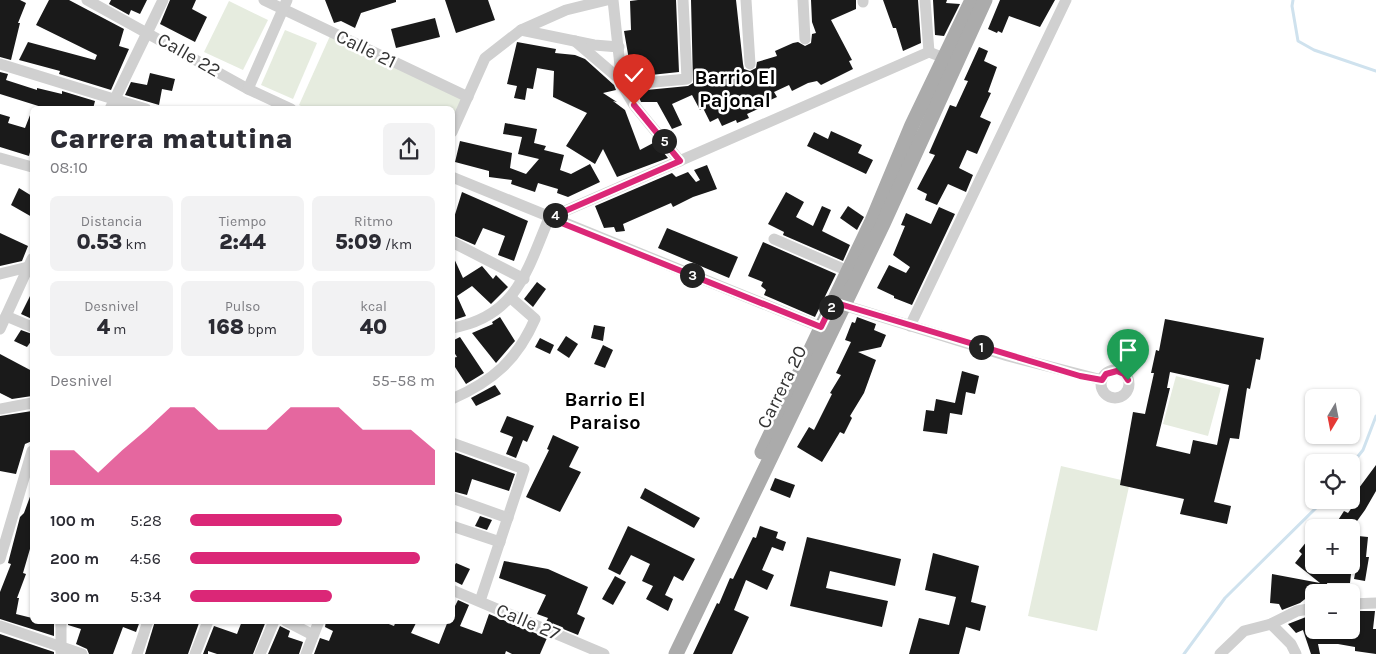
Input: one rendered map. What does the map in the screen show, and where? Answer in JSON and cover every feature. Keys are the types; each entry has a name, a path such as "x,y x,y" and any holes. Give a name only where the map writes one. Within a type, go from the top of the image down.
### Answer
{"main road":[{"name":"Carrera 20","path":"838,304 848,271 872,221 912,124 972,0"},
{"name":"Carrera 20","path":"666,654 985,0"},
{"name":"Carrera 20","path":"676,654 826,329"}],"street":[{"name":"Calle 22","path":"87,0 148,32 248,89 285,106"},
{"path":"113,104 164,0"},
{"name":"Calle 21","path":"264,0 285,5 468,98"},
{"path":"455,126 485,58 521,30 566,10 608,0"},
{"path":"614,0 622,83"},
{"path":"622,83 688,79 683,0"},
{"path":"746,0 750,64"},
{"path":"803,0 806,40"},
{"path":"924,0 929,52"},
{"path":"910,326 1066,0"},
{"path":"248,89 285,5"},
{"path":"521,30 619,48"},
{"path":"574,40 622,83 634,105 680,161"},
{"path":"455,328 471,325 496,312 511,298 524,279 549,218 929,52 944,58"},
{"path":"0,64 113,104 126,106"},
{"path":"0,158 30,166"},
{"path":"455,178 826,329"},
{"path":"774,239 848,271"},
{"path":"455,244 524,279"},
{"path":"0,274 30,263"},
{"path":"0,329 30,263"},
{"path":"455,398 474,390 509,363 524,342 535,319 511,298"},
{"path":"838,304 1036,364 1102,380"},
{"path":"6,316 30,326"},
{"path":"0,409 30,403"},
{"path":"455,444 524,469 480,601"},
{"path":"0,559 30,458"},
{"path":"455,499 508,518"},
{"path":"455,527 500,542"},
{"name":"Calle 27","path":"455,591 604,654"},
{"path":"1360,604 1376,603"},
{"path":"1220,654 1244,631 1271,624 1297,611 1305,610"},
{"path":"61,624 61,650"},
{"path":"137,654 147,624"},
{"path":"195,654 207,624"},
{"path":"260,654 273,624"},
{"path":"291,624 313,636"},
{"path":"306,654 318,624"},
{"path":"1271,624 1291,644 1296,654"},
{"path":"0,626 61,650 82,654"}],"shaded area":[{"path":"229,1 268,20 243,70 204,52"},
{"path":"285,30 317,43 293,99 261,85"},
{"path":"330,36 463,97 455,114 455,106 299,105"},
{"path":"1176,376 1221,388 1208,436 1163,424"},
{"path":"1061,466 1130,482 1097,631 1028,616"}],"building":[{"path":"0,0 20,0 26,3 18,23 20,23 11,60 0,57"},
{"path":"49,0 69,0 124,29 119,46 129,49 111,90 59,74 60,71 19,60 28,42 95,60 97,55 36,25"},
{"path":"111,0 147,0 140,14 131,10 129,15 109,4"},
{"path":"170,0 196,0 192,9 207,17 195,42 160,24"},
{"path":"325,0 396,0 396,2 361,13 355,28 341,21 334,23"},
{"path":"445,0 488,0 495,20 456,33"},
{"path":"676,0 679,72 632,77 624,31 631,30 630,1"},
{"path":"691,0 736,0 743,64 744,69 750,71 756,68 757,62 777,56 775,51 793,43 798,42 805,46 811,43 812,34 816,33 812,22 811,0 856,0 856,9 831,20 852,60 849,61 853,69 821,85 817,81 792,91 789,85 774,92 777,97 766,102 767,105 747,114 749,118 737,123 736,120 722,126 718,118 710,122 703,108 700,110 692,95 672,104 682,125 672,129 657,102 641,102 636,91 688,86 693,83"},
{"path":"883,0 918,0 921,43 903,51 896,28 893,28"},
{"path":"933,0 947,0 946,3 960,4 944,36 935,35"},
{"path":"1000,0 1055,0 1040,27 1009,16 1002,33 998,31 997,33 988,29"},
{"path":"435,18 440,37 396,48 391,29"},
{"path":"517,42 556,49 555,53 575,55 585,59 614,85 616,90 603,93 625,110 640,150 655,142 668,158 617,177 603,149 595,164 566,146 587,113 553,97 554,71 537,68 533,89 527,88 525,100 514,98 517,86 507,84"},
{"path":"979,47 988,51 984,61 997,67 988,92 991,93 980,117 991,122 977,154 967,150 959,168 973,175 966,192 948,184 937,205 925,200 927,194 917,189 935,155 929,153 950,105 956,107 968,81 964,80"},
{"path":"0,72 8,74 6,80 37,90 37,88 62,94 62,91 95,101 94,106 38,106 0,94"},
{"path":"150,73 175,79 172,91 162,89 159,105 125,95 131,82 147,85"},
{"path":"0,114 10,117 8,123 25,128 30,115 29,156 0,147"},
{"path":"505,123 537,129 534,143 546,146 544,150 564,155 560,170 571,174 590,164 600,182 568,197 557,193 558,189 538,183 535,192 511,184 512,180 489,177 489,171 455,162 460,141 512,153 510,168 526,174 539,159 518,154 522,137 503,134"},
{"path":"831,131 862,145 858,153 873,160 866,174 807,146 814,132 828,139"},
{"path":"707,165 717,189 693,197 673,207 671,203 623,224 625,231 616,232 614,227 604,228 595,206 672,173 676,177 688,172 696,182 700,180 694,170"},
{"path":"19,188 30,195 30,216 11,205"},
{"path":"462,192 528,221 514,261 498,255 505,236 483,228 475,245 455,236 455,214"},
{"path":"786,192 804,202 796,217 813,226 822,206 831,210 822,231 850,245 843,261 783,235 784,232 768,224"},
{"path":"848,206 864,217 857,230 840,218"},
{"path":"939,207 955,214 912,305 894,298 894,296 877,288 889,265 906,273 910,267 893,255 905,226 901,225 906,213 931,224"},
{"path":"667,228 738,257 729,278 658,248"},
{"path":"0,233 28,246 22,261 0,266"},
{"path":"763,242 836,274 815,317 764,295 766,290 761,286 763,282 748,276"},
{"path":"455,261 463,278 482,266 493,279 496,275 508,287 491,304 472,286 457,296 466,316 455,320"},
{"path":"537,282 546,289 533,307 524,299"},
{"path":"30,296 30,318 21,314"},
{"path":"500,317 515,341 496,363 472,333 493,324 492,322"},
{"path":"857,317 876,324 874,330 886,335 881,347 858,352 876,360 864,393 850,416 852,418 844,434 840,432 822,462 797,447 809,427 814,430 832,394 830,393 841,375 836,373 851,342 845,340 852,322 855,323"},
{"path":"1165,319 1264,338 1260,360 1256,359 1250,389 1247,388 1239,439 1230,438 1214,502 1231,506 1227,524 1180,514 1184,499 1120,485 1133,412 1145,414 1154,373 1151,373 1156,350 1159,351","holes":["1170,372 1229,385 1217,445 1193,440 1190,454 1156,446 1170,388 1167,388"]},
{"path":"594,325 605,327 603,341 591,338"},
{"path":"21,330 30,333 30,343 27,347 14,341"},
{"path":"566,336 578,344 569,358 557,350"},
{"path":"460,337 484,373 466,384 455,367 455,357 457,357 455,354 455,340"},
{"path":"540,338 554,345 550,354 535,347"},
{"path":"603,345 613,350 605,368 594,364"},
{"path":"0,354 30,370 30,396 12,399 0,393"},
{"path":"962,371 979,376 975,394 966,392 962,415 950,413 947,434 923,431 926,410 934,411 936,399 955,403"},
{"path":"495,385 501,394 476,406 471,398"},
{"path":"30,411 30,442 25,444 16,474 0,471 0,416"},
{"path":"507,416 534,426 527,442 523,440 516,458 506,454 513,437 500,432"},
{"path":"553,435 579,447 569,467 581,472 560,512 526,497 549,450 547,449"},
{"path":"455,452 515,474 509,491 472,479 467,495 455,492"},
{"path":"1376,465 1376,491 1365,510 1358,519 1339,519 1344,511 1348,513 1351,509 1360,509 1360,487"},
{"path":"775,478 795,485 790,498 770,490"},
{"path":"645,488 700,518 694,528 640,498"},
{"path":"30,497 30,549 23,573 26,574 17,598 19,598 16,614 30,618 30,624 54,624 54,636 0,619 0,592 11,564 8,563 20,517 24,513"},
{"path":"480,516 492,520 487,530 475,526"},
{"path":"628,526 695,559 683,581 674,576 665,595 673,599 668,611 646,599 653,586 642,581 650,564 631,555 620,575 608,569"},
{"path":"760,526 778,532 776,538 786,542 783,551 772,547 762,570 774,575 767,590 746,580 734,610 749,617 732,654 693,654 730,578 733,579 753,537 756,538"},
{"path":"1360,536 1368,537 1366,557 1369,557 1365,581 1354,579 1355,574 1360,574"},
{"path":"807,537 901,559 895,586 830,571 826,588 888,601 882,627 790,606"},
{"path":"1305,544 1305,571 1295,563 1302,554 1299,551"},
{"path":"933,553 979,566 971,602 986,606 980,631 966,627 959,654 909,654 919,618 949,625 956,597 925,590"},
{"path":"504,561 548,569 588,587 577,614 585,618 578,635 546,622 548,618 537,614 546,595 499,578"},
{"path":"456,563 470,569 462,585 455,582"},
{"path":"1272,574 1320,583 1309,574 1351,574 1350,583 1305,584 1305,599 1282,610 1279,604 1270,603"},
{"path":"615,576 626,582 613,605 602,599"},
{"path":"458,600 469,605 460,626 482,634 489,614 547,638 540,654 512,654 506,651 505,654 314,654 320,638 329,641 333,631 325,627 326,624 389,624 394,626 395,624 416,624 411,633 439,644 447,624 455,624 455,606"},
{"path":"1360,611 1375,611 1373,629 1376,629 1376,654 1355,651 1355,647 1338,644 1318,644 1320,654 1311,654 1306,639 1360,639"},
{"path":"1305,617 1305,636 1303,630 1296,633 1288,624"},
{"path":"139,624 136,632 123,627 113,654 89,654 87,649 76,644 81,629 68,625"},
{"path":"154,624 199,624 188,654 145,654"},
{"path":"241,624 265,624 253,654 217,654 208,651 208,654 203,654 214,626 237,634"},
{"path":"280,626 290,631 288,637 303,642 299,654 268,654"},
{"path":"0,634 54,652 54,654 0,654"}],"waterway":[{"path":"1293,0 1292,6 1298,41 1314,50 1376,71"},
{"path":"1360,454 1376,416"},
{"path":"1184,654 1225,598 1315,509"}],"district":[{"name":"Barrio El Pajonal","path":"735,88"},
{"name":"Barrio El Paraiso","path":"605,410"}],"route":[{"path":"634,105 680,161 549,218 821,327 833,302 1008,356 1080,376 1102,380 1106,374 1117,371 1124,374 1128,380"}]}
